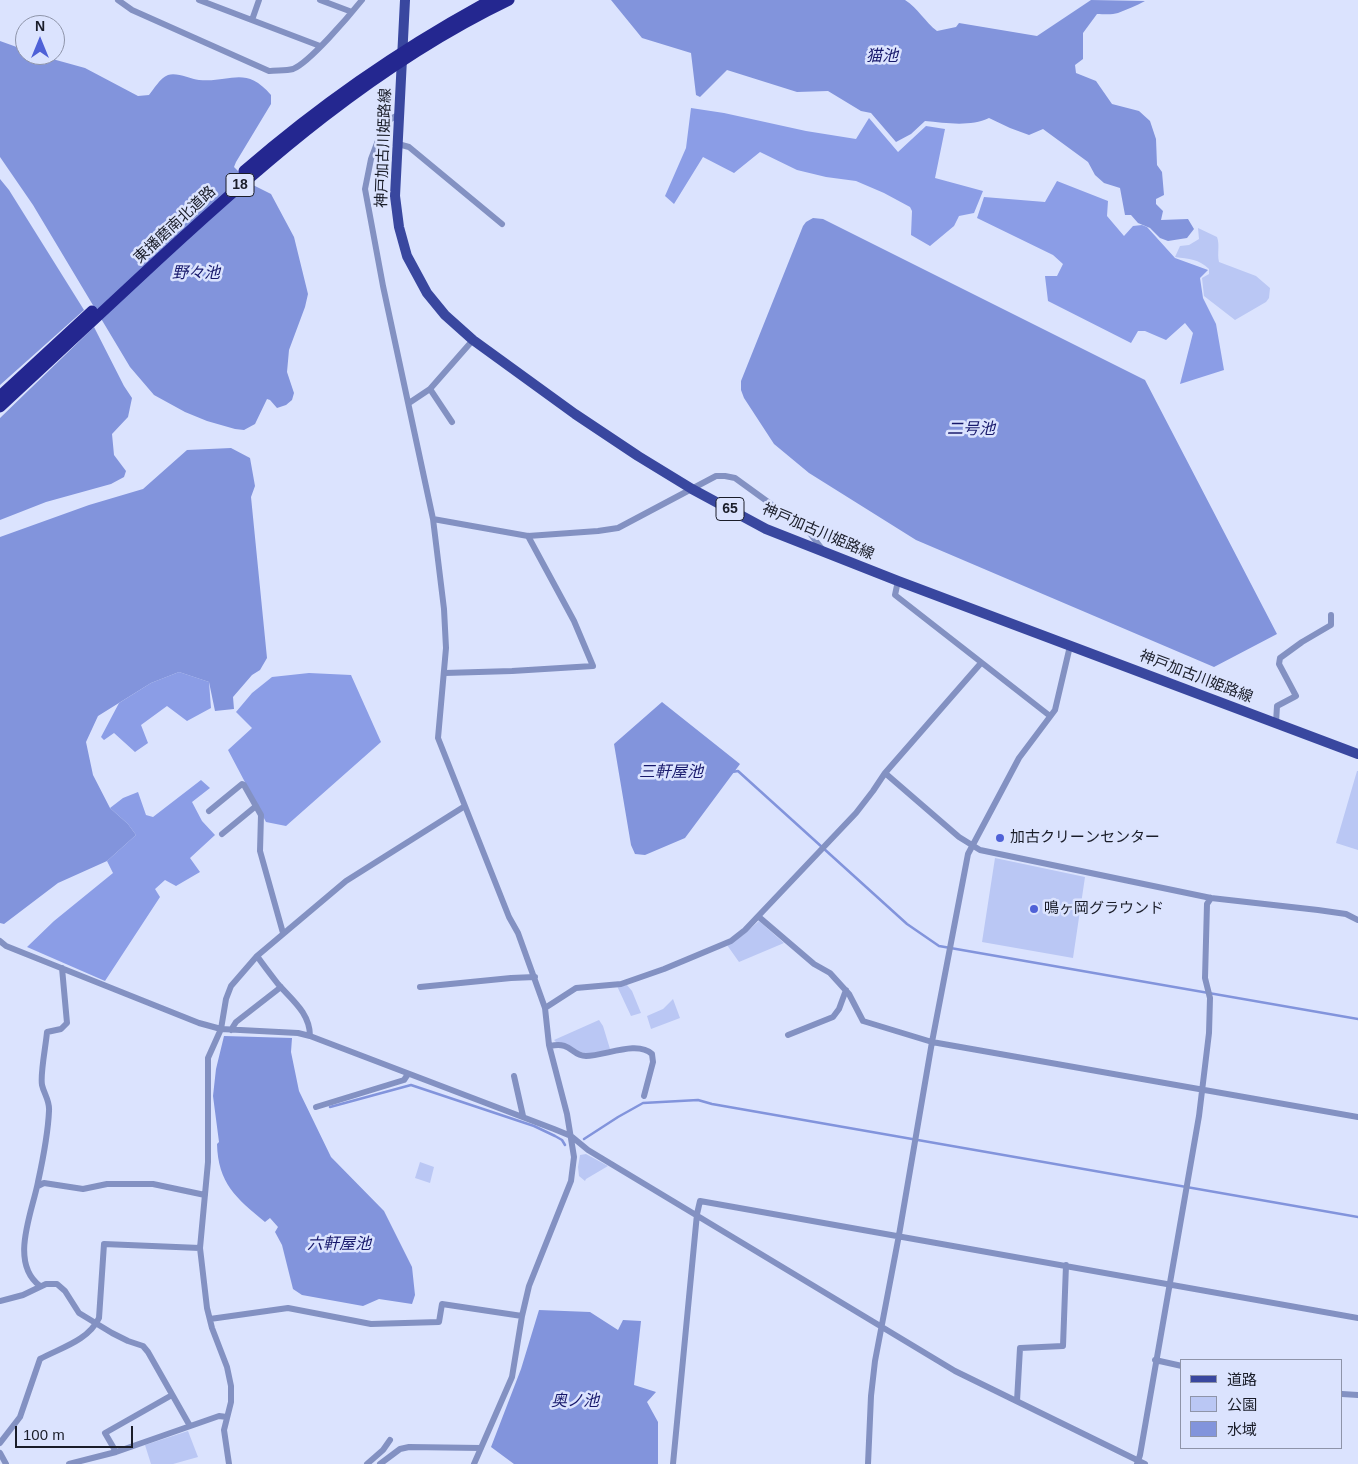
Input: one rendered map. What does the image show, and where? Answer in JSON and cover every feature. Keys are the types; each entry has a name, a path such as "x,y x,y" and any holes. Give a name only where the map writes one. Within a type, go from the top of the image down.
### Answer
{"highway":[{"name":"東播磨南北道路","path":"0,396 212,200 295,128 342,92 392,58 490,0"},
{"name":"東播磨南北道路","path":"0,407 210,212 300,134 392,68 428,45 509,0"}],"main road":[{"name":"神戸加古川姫路線","path":"405,0 395,196 399,227 407,256 427,293 435,304 473,340 630,451 692,489 766,529 898,581 1358,754"}],"street":[{"path":"118,0 132,10 269,71 293,69 305,60 362,0"},
{"path":"199,0 320,46"},
{"path":"252,20 260,0"},
{"path":"320,0 352,12"},
{"path":"400,114 385,122 371,159 365,189 383,286 433,519 446,629 445,673 438,738 509,917 518,933 535,977 545,1008 550,1046 571,1136 574,1157 571,1181 530,1286 522,1316 512,1377 474,1464"},
{"path":"398,144 409,147 502,224"},
{"path":"409,403 430,389 473,340"},
{"path":"430,389 452,422"},
{"path":"433,519 528,536 618,528 716,476 726,476 736,478 808,532 824,552"},
{"path":"445,673 594,666 574,621 528,536"},
{"path":"898,581 895,596 1050,716"},
{"path":"1276,723 1276,706 1296,696 1279,664 1280,658 1302,642 1332,625 1331,615"},
{"path":"868,1464 871,1396 875,1361 968,854 1019,758 1055,710 1070,646"},
{"path":"545,1008 576,988 621,984 731,941 759,917 856,813 885,773 981,662"},
{"path":"885,773 959,838 980,850 1211,898 1346,914 1358,920"},
{"path":"209,811 242,784 244,785 261,819 260,851 284,934"},
{"path":"222,834 256,806"},
{"path":"229,1464 224,1434 231,1402 231,1386 227,1367 210,1320 200,1248 208,1162 208,1058 221,1029 226,999 231,986 257,956 346,881 465,806"},
{"path":"0,942 191,1020 221,1029 298,1033 310,1036 523,1116 571,1136 588,1150 955,1371 1140,1463 1203,1090 1209,1033 1210,998 1205,978 1207,904 1211,898"},
{"path":"759,917 814,964 830,973 846,990 863,1021 932,1042 1358,1117"},
{"path":"257,956 298,1005 310,1028 310,1036"},
{"path":"40,1286 28,1274 24,1237 38,1186 49,1109 42,1086 47,1032 61,1029 67,1024 62,968"},
{"path":"420,988 535,977"},
{"path":"231,1030 236,1022 281,987"},
{"path":"788,1036 833,1017 839,1009 846,990"},
{"path":"550,1046 564,1044 584,1056 644,1048 652,1054 653,1062 644,1096"},
{"path":"316,1107 404,1080 408,1074"},
{"path":"514,1076 523,1116"},
{"path":"38,1186 44,1183 82,1188 107,1184 153,1184 205,1195"},
{"path":"673,1464 697,1214 700,1201 1066,1264 1169,1285 1358,1318"},
{"path":"0,1444 20,1416 40,1359 77,1341 96,1324 99,1318 104,1244 200,1248"},
{"path":"1017,1401 1020,1348 1063,1346 1066,1264"},
{"path":"0,1300 23,1295 40,1286 57,1284 65,1291 79,1312 96,1324 128,1341 143,1346 190,1426"},
{"path":"210,1320 288,1308 371,1324 439,1322 442,1304 522,1316"},
{"path":"1156,1360 1180,1366"},
{"path":"1343,1394 1358,1395"},
{"path":"116,1452 105,1433 172,1395"},
{"path":"69,1464 116,1452 219,1416 227,1417"},
{"path":"367,1464 383,1450 390,1440"},
{"path":"380,1464 400,1449 409,1447 480,1448"},
{"path":"0,1453 6,1464"}],"green space":[{"path":"1198,228 1217,237 1219,262 1256,276 1270,288 1269,298 1266,302 1235,320 1204,296 1202,278 1209,274 1209,269 1198,261 1175,257 1180,246 1189,245 1199,239"},
{"path":"1358,771 1358,850 1336,843"},
{"name":"鳴ヶ岡グラウンド","path":"995,858 1085,877 1073,958 982,942"},
{"path":"759,921 784,943 739,962 727,945 743,935"},
{"path":"627,985 632,991 641,1013 631,1016 617,986"},
{"path":"673,999 680,1018 651,1029 647,1016 663,1009"},
{"path":"599,1020 603,1026 610,1049 589,1055 557,1043 554,1040"},
{"path":"586,1154 608,1166 585,1181 579,1176 578,1167 580,1155"},
{"path":"420,1162 434,1167 430,1183 415,1178"},
{"path":"188,1431 198,1457 173,1464 151,1464 145,1445"}],"shaded area":[{"path":"691,108 856,139 869,118 898,152 926,126 945,129 935,178 983,191 974,213 959,216 954,226 930,246 911,235 912,211 910,207 856,181 826,177 797,170 760,152 734,173 703,157 674,204 665,196 686,148"},
{"path":"1057,181 1108,201 1107,216 1124,236 1133,226 1142,225 1147,227 1175,258 1208,270 1200,278 1203,298 1216,324 1224,370 1180,384 1193,333 1185,323 1166,340 1145,331 1138,331 1131,343 1048,301 1045,276 1057,276 1063,264 1053,255 977,218 984,197 1045,202"},
{"path":"179,672 209,682 211,708 187,721 167,706 141,725 148,743 135,752 114,733 104,740 101,737 119,703 151,683"},
{"path":"309,673 351,675 381,742 286,826 266,822 228,750 252,728 236,712 252,693 272,677"},
{"path":"201,780 210,788 192,802 202,821 215,835 190,858 200,872 176,886 165,880 155,889 160,897 105,981 27,947 54,921 113,873 107,861 136,835 128,824 110,808 123,798 138,792 146,815 153,817"}],"water":[{"name":"猫池","path":"611,0 905,0 937,31 956,27 959,23 1037,36 1091,0 1145,1 1118,13 1097,14 1083,33 1083,59 1075,65 1076,73 1096,81 1112,104 1139,111 1150,121 1156,139 1157,165 1162,172 1164,195 1156,199 1156,204 1163,211 1161,220 1188,219 1194,229 1187,238 1168,241 1160,238 1150,228 1138,223 1131,215 1125,215 1120,188 1104,183 1095,175 1088,162 1043,129 1029,135 989,118 974,123 925,121 911,134 896,142 871,113 861,111 828,91 797,92 727,70 700,97 696,95 691,53 642,38"},
{"name":"野々池","path":"0,41 15,46 15,65 65,65 65,62 85,68 138,96 149,95 162,79 172,74 199,80 245,78 253,80 262,86 271,95 271,104 234,167 251,184 271,194 294,237 308,294 289,350 287,372 294,393 292,400 286,405 277,408 267,399 255,424 244,430 207,421 185,412 154,395 130,367 33,205 0,157"},
{"path":"0,179 9,190 84,310 0,385"},
{"name":"二号池","path":"813,218 823,219 1145,380 1277,634 1214,667 916,540 809,473 774,444 744,398 741,390 741,381 803,226"},
{"path":"94,327 132,398 128,417 112,434 114,455 126,471 124,477 111,484 46,502 0,520 0,418"},
{"path":"231,448 250,458 255,486 251,497 267,658 260,670 252,675 233,697 234,709 215,711 209,682 179,672 151,683 98,716 86,742 93,775 110,808 128,824 136,835 107,861 58,883 4,924 0,923 0,537 89,505 143,489 187,450"},
{"name":"三軒屋池","path":"662,702 740,764 685,838 645,855 635,854 631,845 614,744"},
{"name":"六軒屋池","path":"224,1036 292,1038 291,1052 299,1091 331,1157 384,1211 412,1267 415,1295 412,1304 379,1299 363,1306 302,1295 293,1289 282,1245 275,1232 278,1227 270,1218 265,1222 230,1189 218,1158 217,1144 219,1142 213,1096 216,1069"},
{"name":"奥ノ池","path":"539,1310 590,1312 618,1330 623,1320 641,1321 634,1385 656,1392 647,1402 658,1422 658,1464 514,1464 491,1447 521,1369"}],"waterway":[{"path":"732,772 738,771 907,924 939,946 1358,1019"},
{"path":"330,1107 411,1085 534,1126 562,1140 565,1145"},
{"path":"584,1139 643,1103 698,1100 1358,1217"}],"place":[{"name":"加古クリーンセンター","path":"1000,838"},
{"name":"鳴ヶ岡グラウンド","path":"1034,909"}]}
